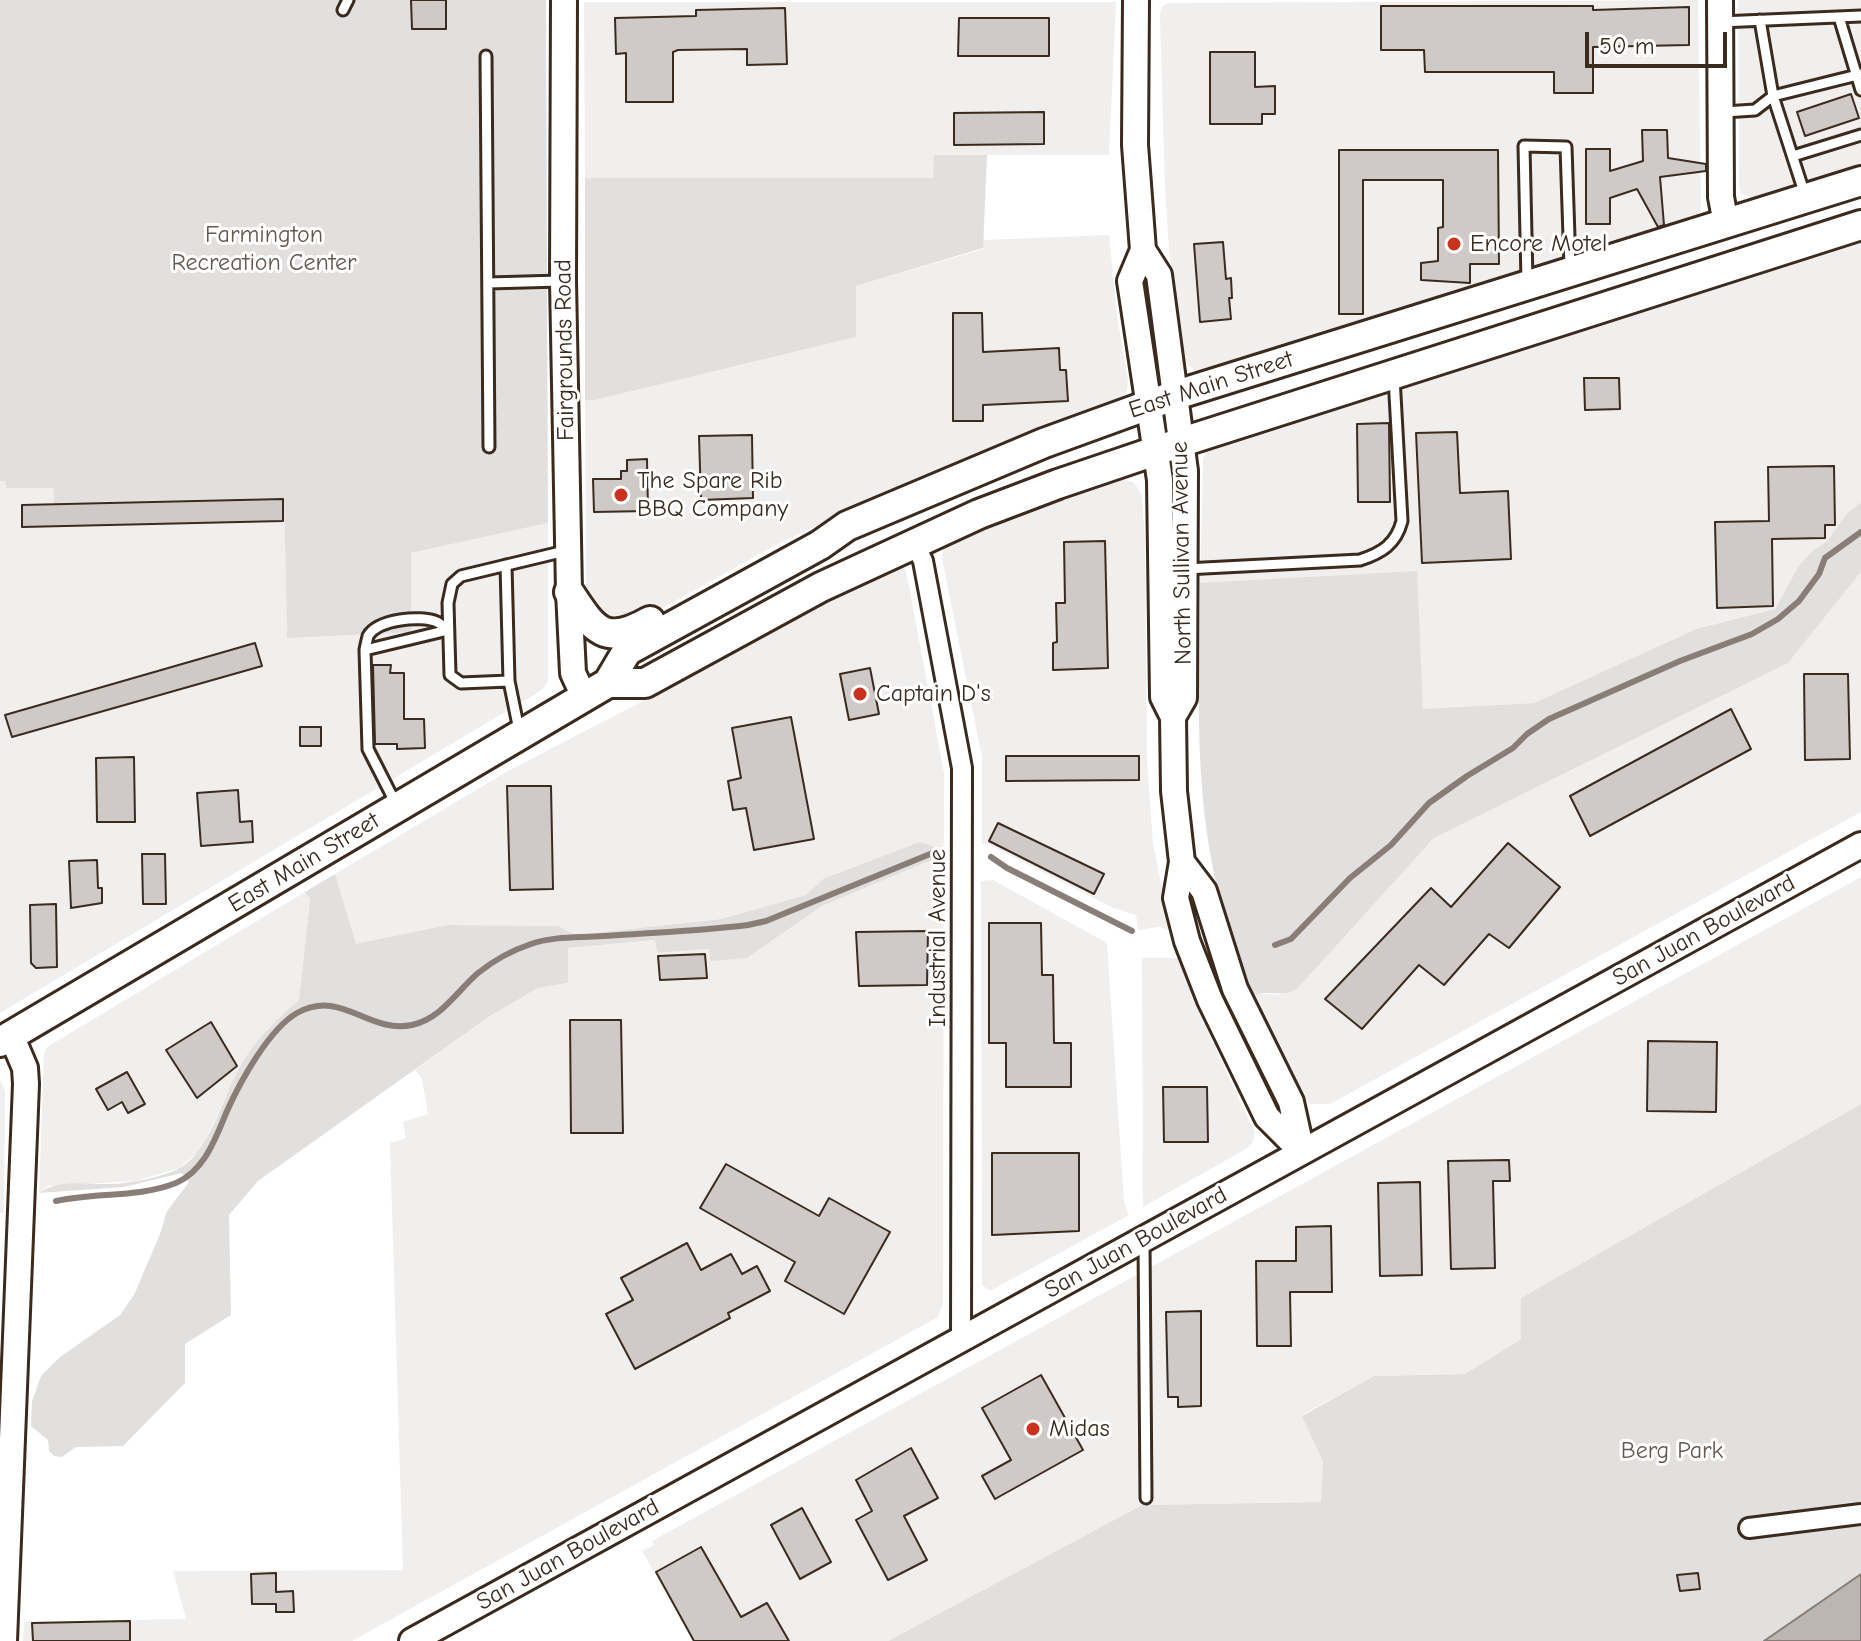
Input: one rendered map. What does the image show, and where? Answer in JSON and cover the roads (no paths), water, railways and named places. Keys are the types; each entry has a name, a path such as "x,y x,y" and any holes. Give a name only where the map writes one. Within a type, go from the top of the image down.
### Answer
{"main road":[{"name":"Fairgrounds Road","path":"564,0 563,281 569,592 573,673 596,690"},
{"name":"North Sullivan Avenue","path":"1136,0 1135,145 1143,250 1130,281 1150,404 1169,446 1185,471 1184,698 1173,717"},
{"path":"1720,11 1721,197 1738,264"},
{"name":"East Main Street","path":"6,1039 596,690 627,651 820,545 847,526 1044,443 1176,395 1861,181"},
{"name":"East Main Street","path":"596,690 645,683 821,587 914,542 1044,489 1169,446 1861,225"},
{"name":"North Sullivan Avenue","path":"1143,250 1159,275 1176,395 1169,446 1160,480 1163,697 1173,717 1174,791 1182,862 1176,898 1187,941 1210,1000 1267,1117 1302,1152"},
{"path":"1380,331 1394,374"},
{"path":"895,504 914,542"},
{"path":"569,592 588,621 598,630 605,634 624,634 811,534 847,526"},
{"name":"San Juan Boulevard","path":"412,1641 1861,845"},
{"path":"4,1641 26,1084 25,1068 6,1039"}],"street":[{"name":"Industrial Avenue","path":"914,542 923,561 962,768 961,1340"},
{"path":"1749,1528 1861,1514"}],"lane":[{"path":"343,10 348,0"},
{"path":"1720,11 1760,20 1861,16"},
{"path":"1839,17 1859,74 1861,90"},
{"path":"1760,20 1773,96 1806,198"},
{"path":"486,56 489,447"},
{"path":"1722,113 1755,110 1773,96 1859,74"},
{"path":"1793,156 1861,135"},
{"path":"1527,284 1524,146 1566,147 1570,271"},
{"path":"488,283 563,281"},
{"path":"1185,569 1360,560 1376,555 1390,545 1399,533 1402,521 1394,374"},
{"path":"509,681 461,683 450,675 448,603 452,584 461,576 568,550"},
{"path":"506,565 509,681 520,734"},
{"path":"397,807 368,749 365,650 368,637 376,628 417,619 435,621 448,630"},
{"path":"365,650 448,630"},
{"path":"1144,1239 1146,1498"}],"waterway":[{"path":"1275,945 1291,939 1350,878 1391,845 1429,803 1467,776 1513,748 1549,719 1680,661 1752,634 1778,619 1799,601 1819,574 1825,558 1861,532"},
{"path":"56,1201 147,1191 186,1178 202,1162 214,1142 256,1057 276,1031 297,1013 328,1006 381,1023 412,1025 432,1017 490,964 539,941 712,929 766,921 935,852"},
{"path":"991,857 1132,931"}],"place":[{"name":"Encore Motel","path":"1454,244"},
{"name":"The Spare Rib BBQ Company","path":"621,495"},
{"name":"Captain D's","path":"860,694"},
{"name":"Midas","path":"1033,1429"}],"park label":[{"name":"Farmington Recreation Center","path":"264,249"},
{"name":"Berg Park","path":"1672,1451"}]}
